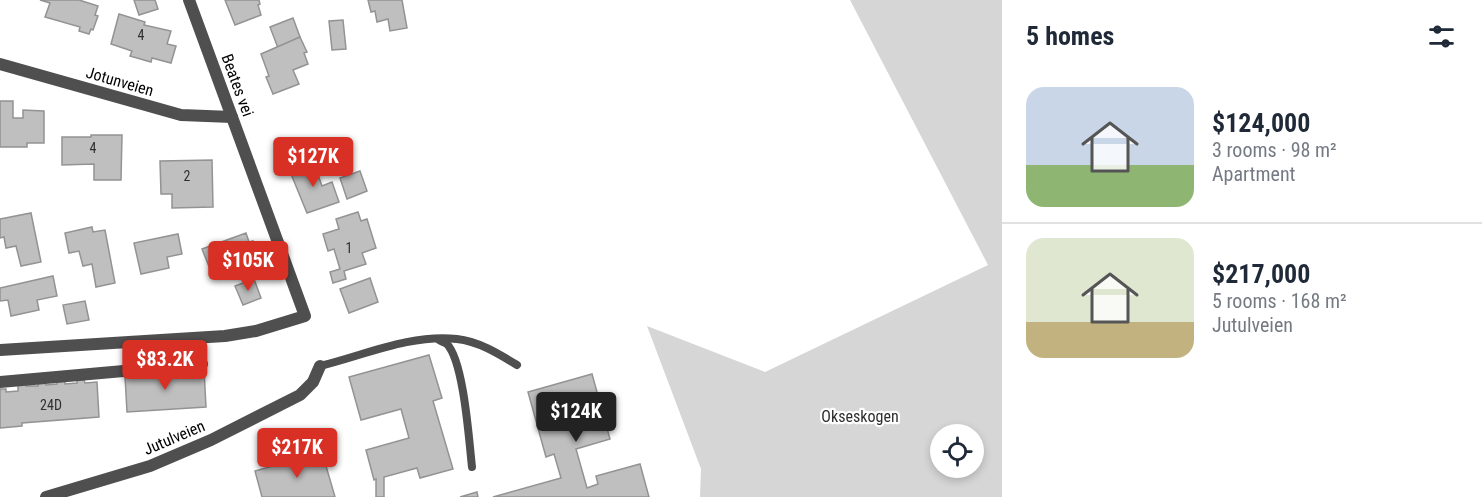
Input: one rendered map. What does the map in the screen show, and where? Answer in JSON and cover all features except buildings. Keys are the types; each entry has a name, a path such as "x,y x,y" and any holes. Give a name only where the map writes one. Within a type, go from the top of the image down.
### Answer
{"street":[{"name":"Beates vei","path":"0,350 225,336 256,331 305,316 189,0"},
{"name":"Jotunveien","path":"0,64 181,115 232,117"},
{"path":"0,382 202,364"},
{"name":"Jutulveien","path":"46,497 150,466 211,440 274,409 307,389 320,366"}],"lane":[{"path":"436,339 447,344 456,361 466,410 472,467"},
{"path":"320,366 411,340 436,339 459,339 496,352 517,365"}],"green space":[{"name":"Okseskogen","path":"850,0 1002,0 1002,497 700,497 701,469 647,326 765,372 988,265"}]}
